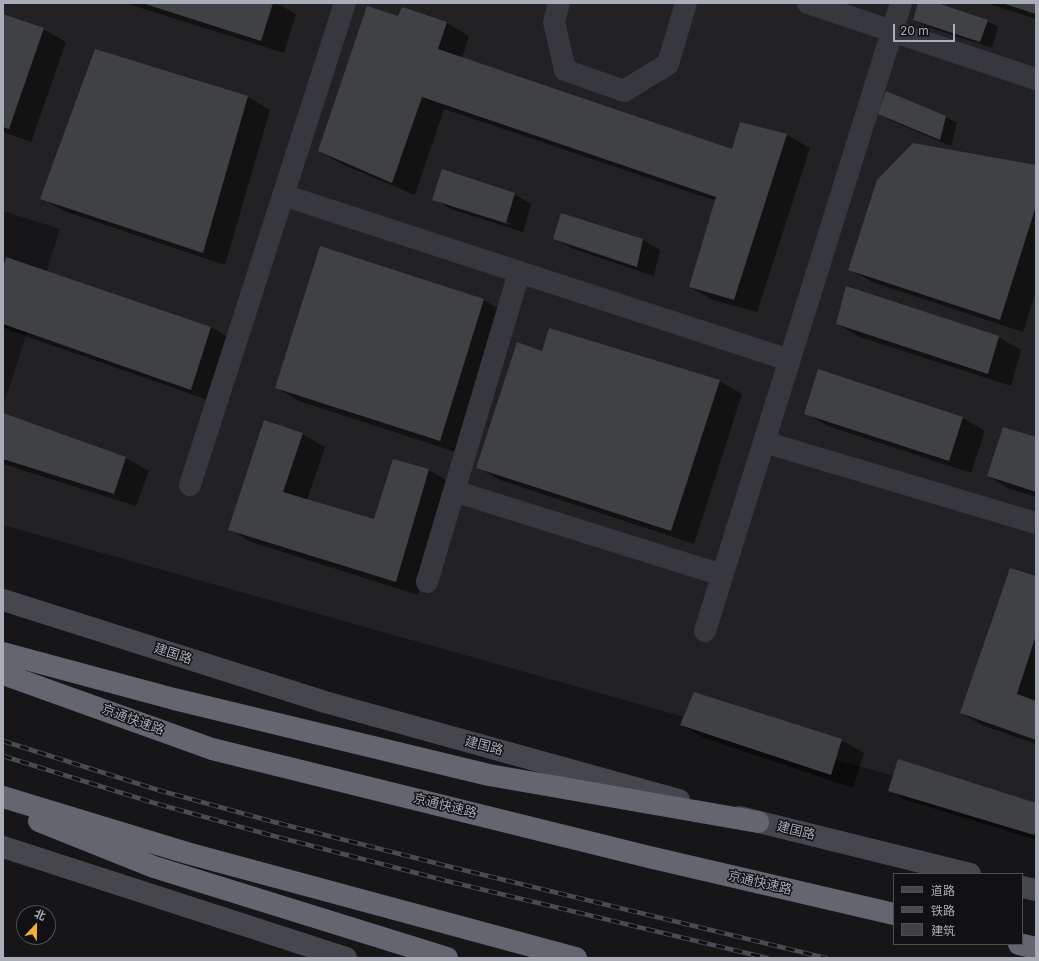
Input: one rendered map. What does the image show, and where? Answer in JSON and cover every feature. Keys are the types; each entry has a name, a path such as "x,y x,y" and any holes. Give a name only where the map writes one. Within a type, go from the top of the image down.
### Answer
{"highway":[{"path":"3,653 174,699 489,776 758,822"},
{"name":"京通快速路","path":"3,674 212,749 649,857 893,914"},
{"path":"3,797 187,853 576,958"},
{"path":"3,807 154,867 447,958"},
{"path":"1023,945 1036,948"}],"main road":[{"name":"建国路","path":"3,600 325,702 758,822 966,873"},
{"path":"3,847 346,958"},
{"path":"1023,887 1036,890"}],"street":[{"path":"190,485 345,3"},
{"path":"559,3 554,22 565,70 624,91 668,64 686,3"},
{"path":"808,3 1036,79"},
{"path":"705,631 901,3"},
{"path":"283,196 789,360"},
{"path":"427,582 519,273"},
{"path":"764,442 1036,523"},
{"path":"454,491 722,575"}],"shaded area":[{"path":"3,3 1036,3 1036,816 3,525 3,407 60,229 3,211"}],"building":[{"path":"142,3 273,3 261,41"},
{"path":"918,3 937,3 988,20 980,42 913,20"},
{"path":"1002,3 1036,3 1036,14"},
{"path":"367,6 398,16 402,7 447,22 438,49 732,149 740,122 787,134 734,300 689,287 716,197 422,97 392,183 318,151"},
{"path":"3,14 44,28 9,129 3,127"},
{"path":"95,49 248,96 203,253 40,199"},
{"path":"886,91 946,116 940,140 878,114"},
{"path":"913,143 1036,165 1036,206 1000,320 848,270 877,180"},
{"path":"442,169 515,193 506,223 432,200"},
{"path":"561,213 643,239 637,267 553,239"},
{"path":"320,246 484,299 440,441 275,388"},
{"path":"6,257 211,327 191,390 3,324 3,268"},
{"path":"846,286 999,336 988,374 836,324"},
{"path":"549,328 720,380 671,531 476,468 517,342 542,351"},
{"path":"818,369 963,417 949,461 804,414"},
{"path":"3,413 126,457 114,494 3,459"},
{"path":"264,420 303,433 283,492 374,519 393,459 429,469 396,582 228,530"},
{"path":"1003,427 1036,437 1036,492 987,476"},
{"path":"1010,568 1036,576 1036,635 1017,694 1036,701 1036,740 960,713"},
{"path":"694,692 842,739 831,775 680,725"},
{"path":"898,759 1036,803 1036,829 1034,835 888,791"}],"railway":[{"path":"3,741 158,790 274,822 455,868 826,958"},
{"path":"3,756 154,803 270,835 451,882 767,958"}]}
